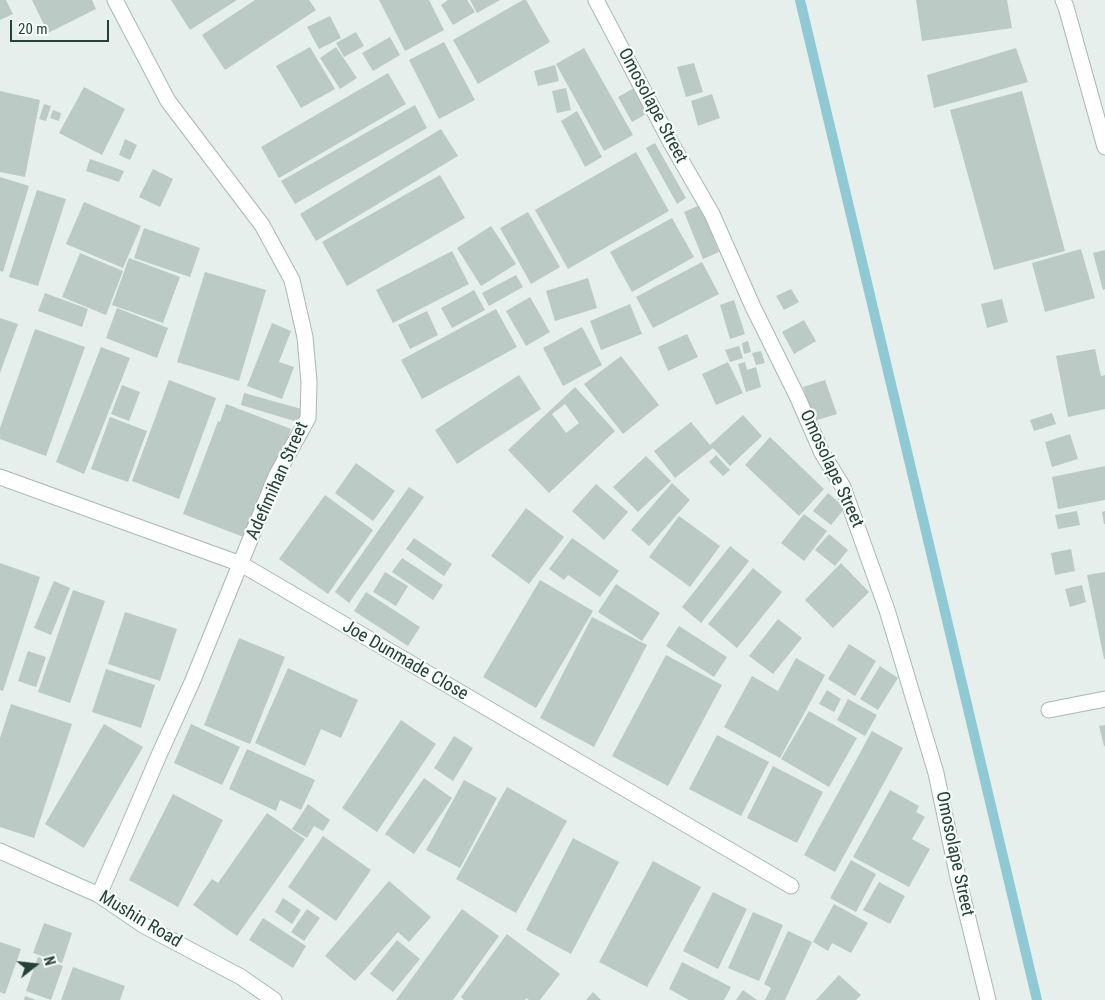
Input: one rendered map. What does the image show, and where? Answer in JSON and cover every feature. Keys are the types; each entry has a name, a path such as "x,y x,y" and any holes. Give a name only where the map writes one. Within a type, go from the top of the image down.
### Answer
{"street":[{"name":"Adefimihan Street","path":"99,895 193,680 276,476 308,418 309,382 305,337 292,280 262,225 168,101 120,13 115,0"},
{"name":"Omosolape Street","path":"596,0 671,143 712,214 753,307 822,452 846,496 887,610 936,773 958,878 988,1000"},
{"path":"1063,0 1105,147"},
{"name":"Joe Dunmade Close","path":"0,477 241,564 791,886"},
{"path":"1049,710 1105,699"},
{"name":"Mushin Road","path":"0,851 99,895 143,925 241,976 274,1000"}],"building":[{"path":"0,0 6,0 13,14 0,20"},
{"path":"32,0 92,0 96,9 48,33"},
{"path":"171,0 237,0 190,30"},
{"path":"255,0 309,0 316,10 225,70 202,35"},
{"path":"379,0 429,0 444,30 405,51"},
{"path":"448,0 467,0 475,12 453,25 441,5"},
{"path":"470,0 500,0 477,13"},
{"path":"526,0 550,42 478,84 453,40"},
{"path":"916,0 1007,0 1012,28 922,41"},
{"path":"330,16 341,38 319,49 307,27"},
{"path":"356,32 364,46 344,57 336,43"},
{"path":"390,37 400,55 373,71 362,53"},
{"path":"444,42 475,100 439,119 409,60"},
{"path":"310,47 335,89 301,108 276,66"},
{"path":"336,47 357,78 340,89 320,58"},
{"path":"584,48 633,135 604,151 556,64"},
{"path":"1016,48 1028,82 934,108 927,75"},
{"path":"694,63 703,92 686,97 677,67"},
{"path":"555,65 559,81 538,86 534,71"},
{"path":"388,73 406,104 279,178 261,147"},
{"path":"84,87 125,109 102,155 59,133"},
{"path":"566,88 571,110 557,113 552,91"},
{"path":"634,88 648,113 632,122 618,97"},
{"path":"0,91 40,100 25,177 0,172"},
{"path":"1022,91 1065,251 994,270 950,110"},
{"path":"712,94 720,118 698,126 691,101"},
{"path":"44,104 51,106 46,121 39,119"},
{"path":"415,105 427,128 295,204 281,181"},
{"path":"53,110 61,113 59,121 50,118"},
{"path":"577,111 602,157 585,167 561,121"},
{"path":"441,129 458,156 316,241 300,214"},
{"path":"125,139 137,145 130,160 119,155"},
{"path":"655,143 686,198 677,204 646,148"},
{"path":"636,152 669,211 568,269 535,210"},
{"path":"90,159 124,171 119,182 86,171"},
{"path":"153,169 173,179 160,207 139,197"},
{"path":"440,175 465,218 347,286 322,242"},
{"path":"0,177 29,186 3,272 0,271"},
{"path":"37,190 66,199 38,286 9,277"},
{"path":"84,202 141,226 123,268 66,244"},
{"path":"700,205 719,252 703,259 684,212"},
{"path":"528,212 560,267 531,284 500,228"},
{"path":"672,218 694,257 632,292 610,252"},
{"path":"491,226 516,264 481,286 457,248"},
{"path":"144,228 200,248 190,277 134,258"},
{"path":"1081,249 1095,298 1045,312 1032,263"},
{"path":"1105,250 1105,289 1103,290 1093,253"},
{"path":"452,251 469,284 393,323 376,290"},
{"path":"80,253 123,271 106,315 62,297"},
{"path":"129,258 180,277 163,323 112,305"},
{"path":"702,262 719,294 653,328 636,297"},
{"path":"205,272 266,290 239,381 177,362"},
{"path":"516,275 523,287 489,306 482,293"},
{"path":"588,278 597,308 555,321 546,291"},
{"path":"791,289 799,302 784,310 776,296"},
{"path":"474,290 485,310 452,328 441,308"},
{"path":"45,293 88,309 82,327 38,311"},
{"path":"530,297 550,332 526,346 506,311"},
{"path":"1002,299 1008,322 987,328 981,304"},
{"path":"734,300 745,334 730,339 720,305"},
{"path":"630,304 642,334 601,350 590,321"},
{"path":"117,308 168,328 157,358 106,338"},
{"path":"496,309 517,347 422,399 401,360"},
{"path":"427,311 438,335 410,349 398,325"},
{"path":"0,318 18,324 0,373"},
{"path":"804,320 816,341 794,354 782,332"},
{"path":"272,323 291,331 279,362 294,367 282,399 247,386"},
{"path":"582,327 602,365 563,386 543,348"},
{"path":"35,329 85,347 46,456 0,439 0,428"},
{"path":"687,334 698,357 668,371 658,347"},
{"path":"748,341 751,352 744,354 742,343"},
{"path":"739,346 743,358 730,362 725,350"},
{"path":"101,347 130,358 84,474 56,462"},
{"path":"1095,349 1101,376 1105,375 1105,409 1068,417 1056,356"},
{"path":"761,351 765,363 756,365 752,353"},
{"path":"621,356 659,405 623,434 584,384"},
{"path":"728,362 743,393 716,405 702,374"},
{"path":"745,362 747,370 756,367 761,387 746,392 738,364"},
{"path":"519,375 541,409 457,464 435,430"},
{"path":"169,380 216,398 179,499 132,481"},
{"path":"825,380 837,414 814,421 803,387"},
{"path":"122,385 140,392 129,421 111,414"},
{"path":"575,387 615,431 549,493 508,450","holes":["565,404 579,423 566,433 552,414"]},
{"path":"244,393 305,410 301,423 241,405"},
{"path":"226,404 291,429 249,539 183,514"},
{"path":"1052,413 1056,424 1034,431 1030,420"},
{"path":"743,415 762,436 730,466 713,448 675,478 654,451 691,422 710,445"},
{"path":"110,417 147,431 128,482 91,469"},
{"path":"1070,434 1078,459 1052,467 1045,442"},
{"path":"770,437 824,489 799,516 745,465"},
{"path":"716,455 730,470 723,476 709,462"},
{"path":"646,456 671,481 638,512 613,487"},
{"path":"356,463 395,491 373,521 335,493"},
{"path":"1105,466 1105,500 1058,509 1052,477"},
{"path":"672,483 690,500 649,546 631,530"},
{"path":"596,484 628,512 604,540 572,511"},
{"path":"409,487 424,497 349,603 335,592"},
{"path":"828,493 845,508 831,525 813,511"},
{"path":"325,495 373,530 328,594 279,559"},
{"path":"526,508 564,537 529,584 491,556"},
{"path":"1077,511 1080,525 1058,529 1055,515"},
{"path":"1105,511 1105,524 1104,524 1102,512"},
{"path":"804,514 827,531 804,561 781,543"},
{"path":"679,516 720,546 690,587 649,557"},
{"path":"829,534 848,550 835,566 815,550"},
{"path":"414,538 452,564 444,576 406,549"},
{"path":"572,538 619,571 600,597 568,575 564,580 549,569"},
{"path":"730,546 749,561 701,623 682,607"},
{"path":"1071,549 1075,571 1055,575 1051,553"},
{"path":"402,558 443,585 433,600 392,572"},
{"path":"0,563 40,577 3,691 0,690"},
{"path":"841,563 869,592 833,628 805,600"},
{"path":"753,568 782,592 737,648 708,624"},
{"path":"385,572 408,586 396,606 373,592"},
{"path":"1105,572 1105,659 1104,659 1087,575"},
{"path":"540,580 593,611 536,708 483,677"},
{"path":"54,581 70,588 51,635 34,628"},
{"path":"616,584 660,613 642,641 598,612"},
{"path":"1082,585 1086,602 1070,607 1065,589"},
{"path":"73,590 105,601 70,703 38,692"},
{"path":"366,592 420,627 408,646 354,611"},
{"path":"125,612 177,629 160,681 108,664"},
{"path":"592,617 647,645 594,747 540,718"},
{"path":"778,619 802,638 773,674 749,656"},
{"path":"679,626 727,657 714,677 666,646"},
{"path":"239,638 285,657 250,744 204,725"},
{"path":"849,644 876,661 855,696 828,679"},
{"path":"28,651 46,657 36,687 18,681"},
{"path":"666,655 722,685 668,786 612,756"},
{"path":"796,658 825,675 780,758 724,727 752,676 778,691"},
{"path":"880,666 898,678 878,710 860,699"},
{"path":"288,668 358,700 341,738 321,729 305,766 255,743"},
{"path":"106,669 155,685 141,728 92,712"},
{"path":"827,690 841,699 834,712 819,704"},
{"path":"848,699 877,715 865,736 837,720"},
{"path":"11,704 72,724 34,838 0,827 0,738"},
{"path":"809,711 857,738 829,787 781,759"},
{"path":"401,720 436,744 377,832 342,808"},
{"path":"104,724 143,747 84,848 45,824"},
{"path":"191,724 240,747 222,785 174,763"},
{"path":"1105,725 1105,746 1104,746 1099,726"},
{"path":"872,731 903,748 835,872 804,855"},
{"path":"717,735 769,762 741,816 689,789"},
{"path":"454,736 473,748 453,781 434,768"},
{"path":"247,749 315,780 301,810 280,800 276,811 229,789"},
{"path":"773,766 823,792 797,843 747,818"},
{"path":"424,778 452,798 414,854 385,834"},
{"path":"464,780 497,798 460,868 426,850"},
{"path":"507,787 567,821 516,913 456,879"},
{"path":"890,790 919,806 916,812 925,817 912,839 930,849 909,887 853,857"},
{"path":"173,794 223,820 178,907 129,880"},
{"path":"308,804 330,820 323,831 314,826 307,838 292,829"},
{"path":"267,813 305,839 237,936 193,905 212,879 218,883"},
{"path":"323,836 371,870 336,921 288,887"},
{"path":"573,838 619,862 571,954 526,930"},
{"path":"851,860 876,874 856,912 830,898"},
{"path":"653,861 701,887 647,987 599,962"},
{"path":"389,881 431,917 409,942 398,932 355,981 325,956"},
{"path":"879,882 905,896 890,924 863,910"},
{"path":"713,892 747,909 718,969 683,951"},
{"path":"283,898 301,910 292,924 275,912"},
{"path":"834,904 868,923 851,953 832,943 828,951 813,942"},
{"path":"307,909 320,918 304,941 291,932"},
{"path":"462,909 499,936 453,1000 396,1000"},
{"path":"753,912 783,925 759,981 728,968"},
{"path":"263,918 306,946 293,968 249,940"},
{"path":"44,923 72,933 62,963 33,953"},
{"path":"788,931 812,942 785,1000 765,1000 771,988 764,984"},
{"path":"507,934 560,974 540,1000 529,1000 526,998 525,1000 464,1000 461,997"},
{"path":"397,940 420,959 393,992 370,974"},
{"path":"0,942 21,949 5,994 0,992"},
{"path":"38,957 63,966 51,1000 26,991"},
{"path":"682,962 731,987 724,1000 689,1000 669,989"},
{"path":"73,967 125,986 120,1000 61,1000"},
{"path":"839,975 861,995 856,1000 816,1000"},
{"path":"743,990 757,1000 736,1000"},
{"path":"593,992 601,1000 586,1000"},
{"path":"25,996 36,1000 24,1000"}],"waterway":[{"path":"800,0 1037,1000"}]}
